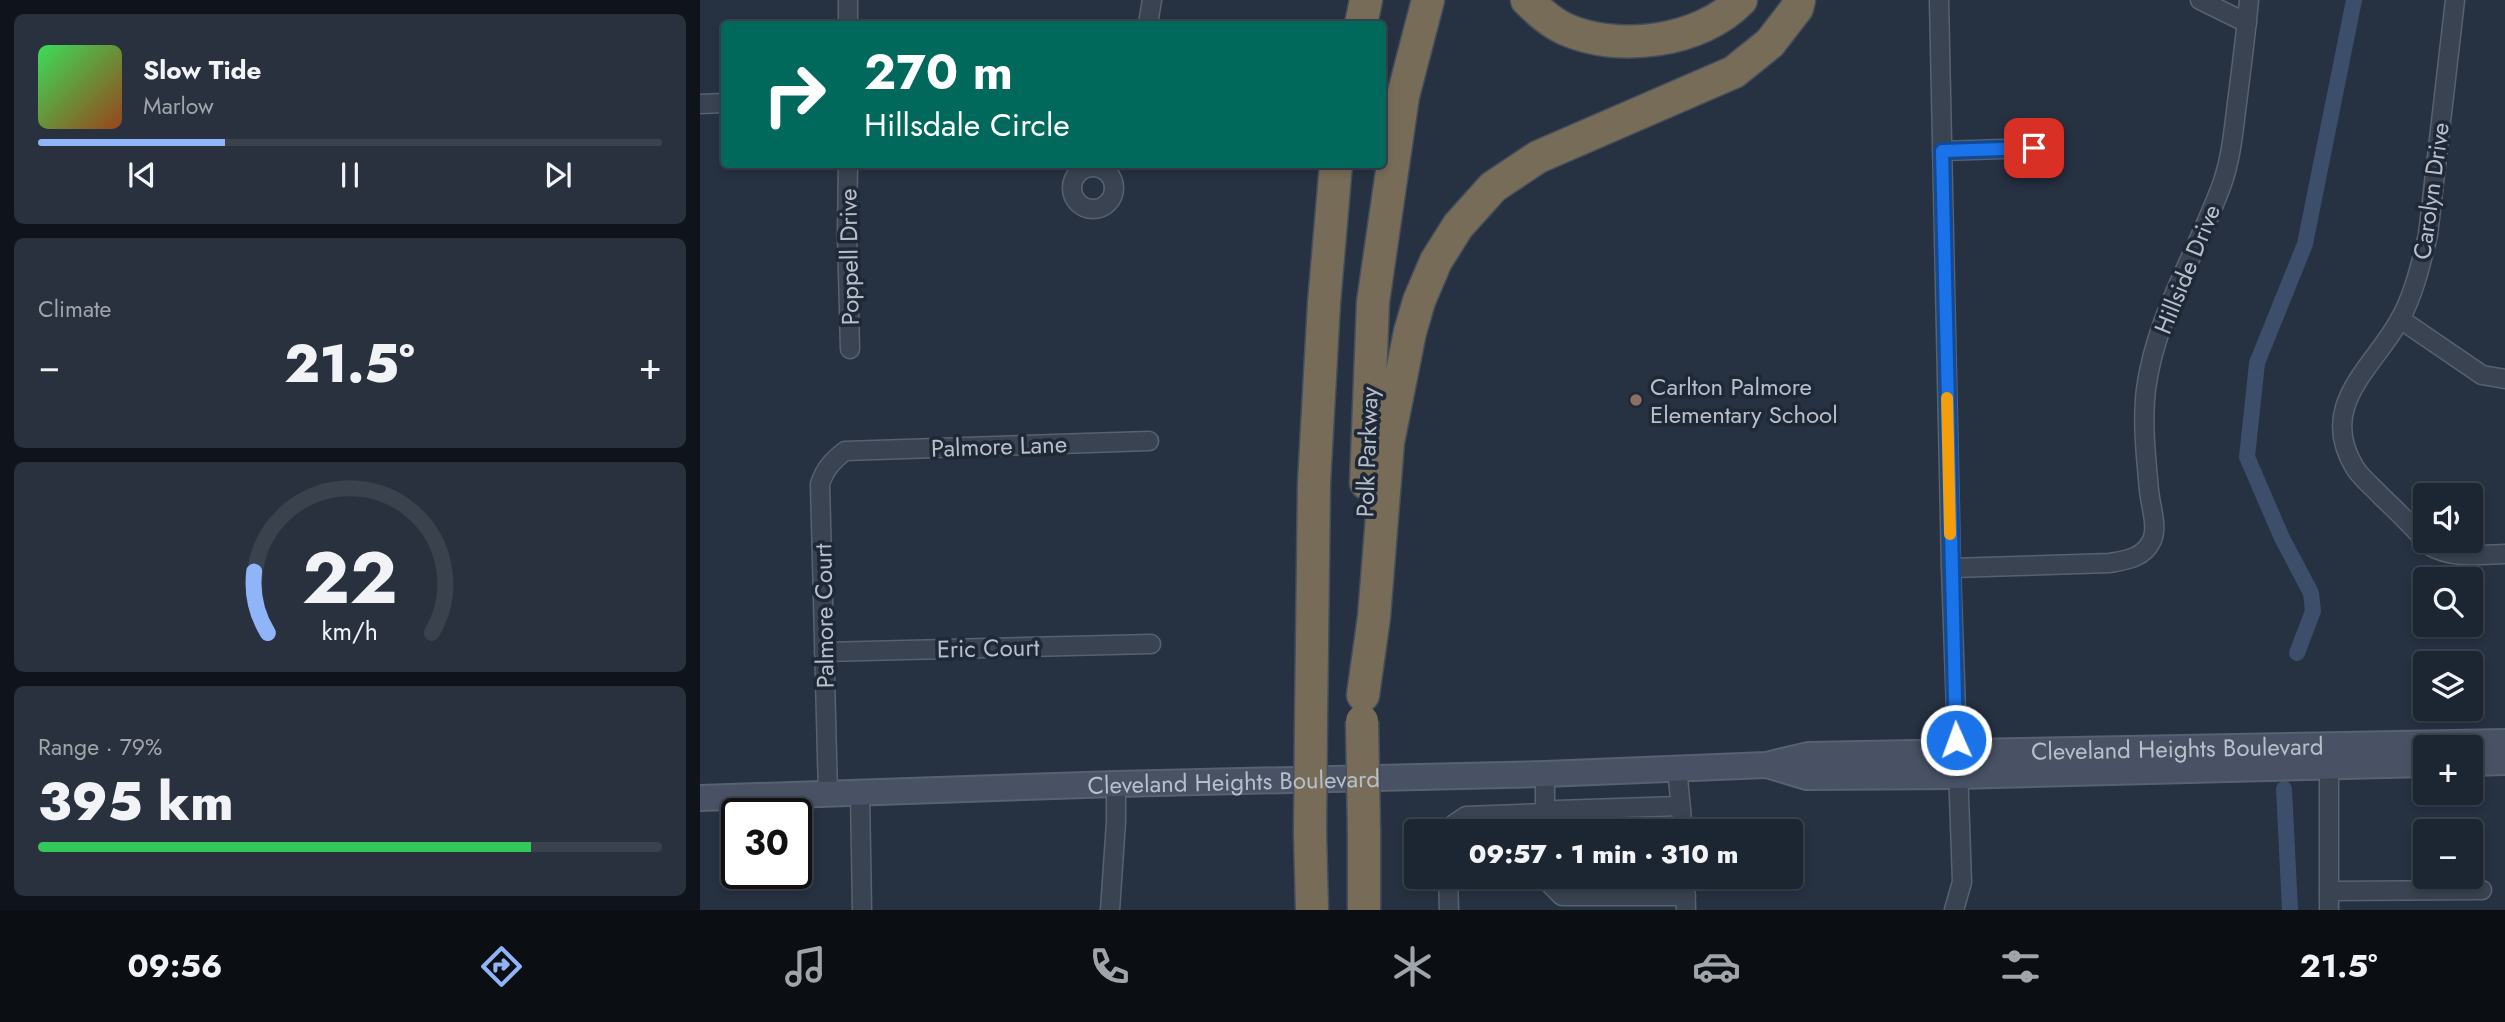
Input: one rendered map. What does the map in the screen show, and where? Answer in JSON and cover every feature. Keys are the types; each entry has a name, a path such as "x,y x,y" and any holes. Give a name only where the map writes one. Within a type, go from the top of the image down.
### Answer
{"highway":[{"path":"1356,21 1359,0"},
{"path":"1362,21 1366,0"},
{"name":"Polk Parkway","path":"1364,910 1366,446 1373,302 1403,96 1428,0"},
{"path":"1527,0 1543,16 1563,28 1578,34 1612,40 1676,37 1709,25 1741,0"},
{"path":"1363,708 1374,617 1388,442 1410,332 1419,301 1436,261 1450,238 1493,187 1538,157 1734,72 1770,43 1797,8 1799,0"},
{"name":"Polk Parkway","path":"1312,910 1310,833 1314,483 1324,303 1336,168"}],"street":[{"path":"848,0 848,21"},
{"path":"1148,21 1152,0"},
{"path":"1939,0 1951,568 1962,882 1954,910"},
{"path":"2200,0 2247,23"},
{"name":"Hillside Drive","path":"1951,568 2110,563 2133,559 2151,543 2154,524 2149,492 2144,413 2151,364 2169,302 2203,232 2222,182 2233,137 2249,0"},
{"name":"Carolyn Drive","path":"2455,0 2428,235 2420,269 2400,320 2356,380 2348,397 2342,425 2346,447 2362,477 2430,546 2442,553 2455,555 2505,554"},
{"path":"700,104 721,103"},
{"path":"1942,151 2034,148"},
{"name":"Poppell Drive","path":"848,168 850,349"},
{"path":"2400,320 2482,375 2505,379"},
{"name":"Palmore Lane","path":"849,451 1149,441"},
{"name":"Palmore Court","path":"828,795 821,484 824,471 834,459 849,451"},
{"name":"Eric Court","path":"824,652 1151,644"},
{"name":"Cleveland Heights Boulevard","path":"700,798 1116,784 1545,774 1766,765 1807,777 1957,764 2329,755 2505,742"},
{"path":"2329,755 2329,910"},
{"name":"Cleveland Heights Boulevard","path":"2329,755 2413,763"},
{"path":"2483,763 2505,762"},
{"path":"1677,767 1681,819"},
{"path":"1545,774 1545,819"},
{"path":"1110,910 1116,784"},
{"path":"860,793 862,910"},
{"path":"1548,819 1557,810 1679,806"},
{"path":"1462,819 1466,816 1506,819"},
{"path":"1448,889 1449,910"},
{"path":"1555,889 1562,896 1686,903"},
{"path":"2329,891 2482,890"}],"waterway":[{"path":"2297,653 2313,611 2311,593 2282,538 2247,457 2257,363 2305,244 2354,0"},
{"path":"2284,789 2290,910"}],"slow traffic":[{"path":"1947,398 1950,534"}],"place":[{"name":"Carlton Palmore Elementary School","path":"1636,400"}],"route":[{"path":"1956,740 1942,151 2034,148"}]}
